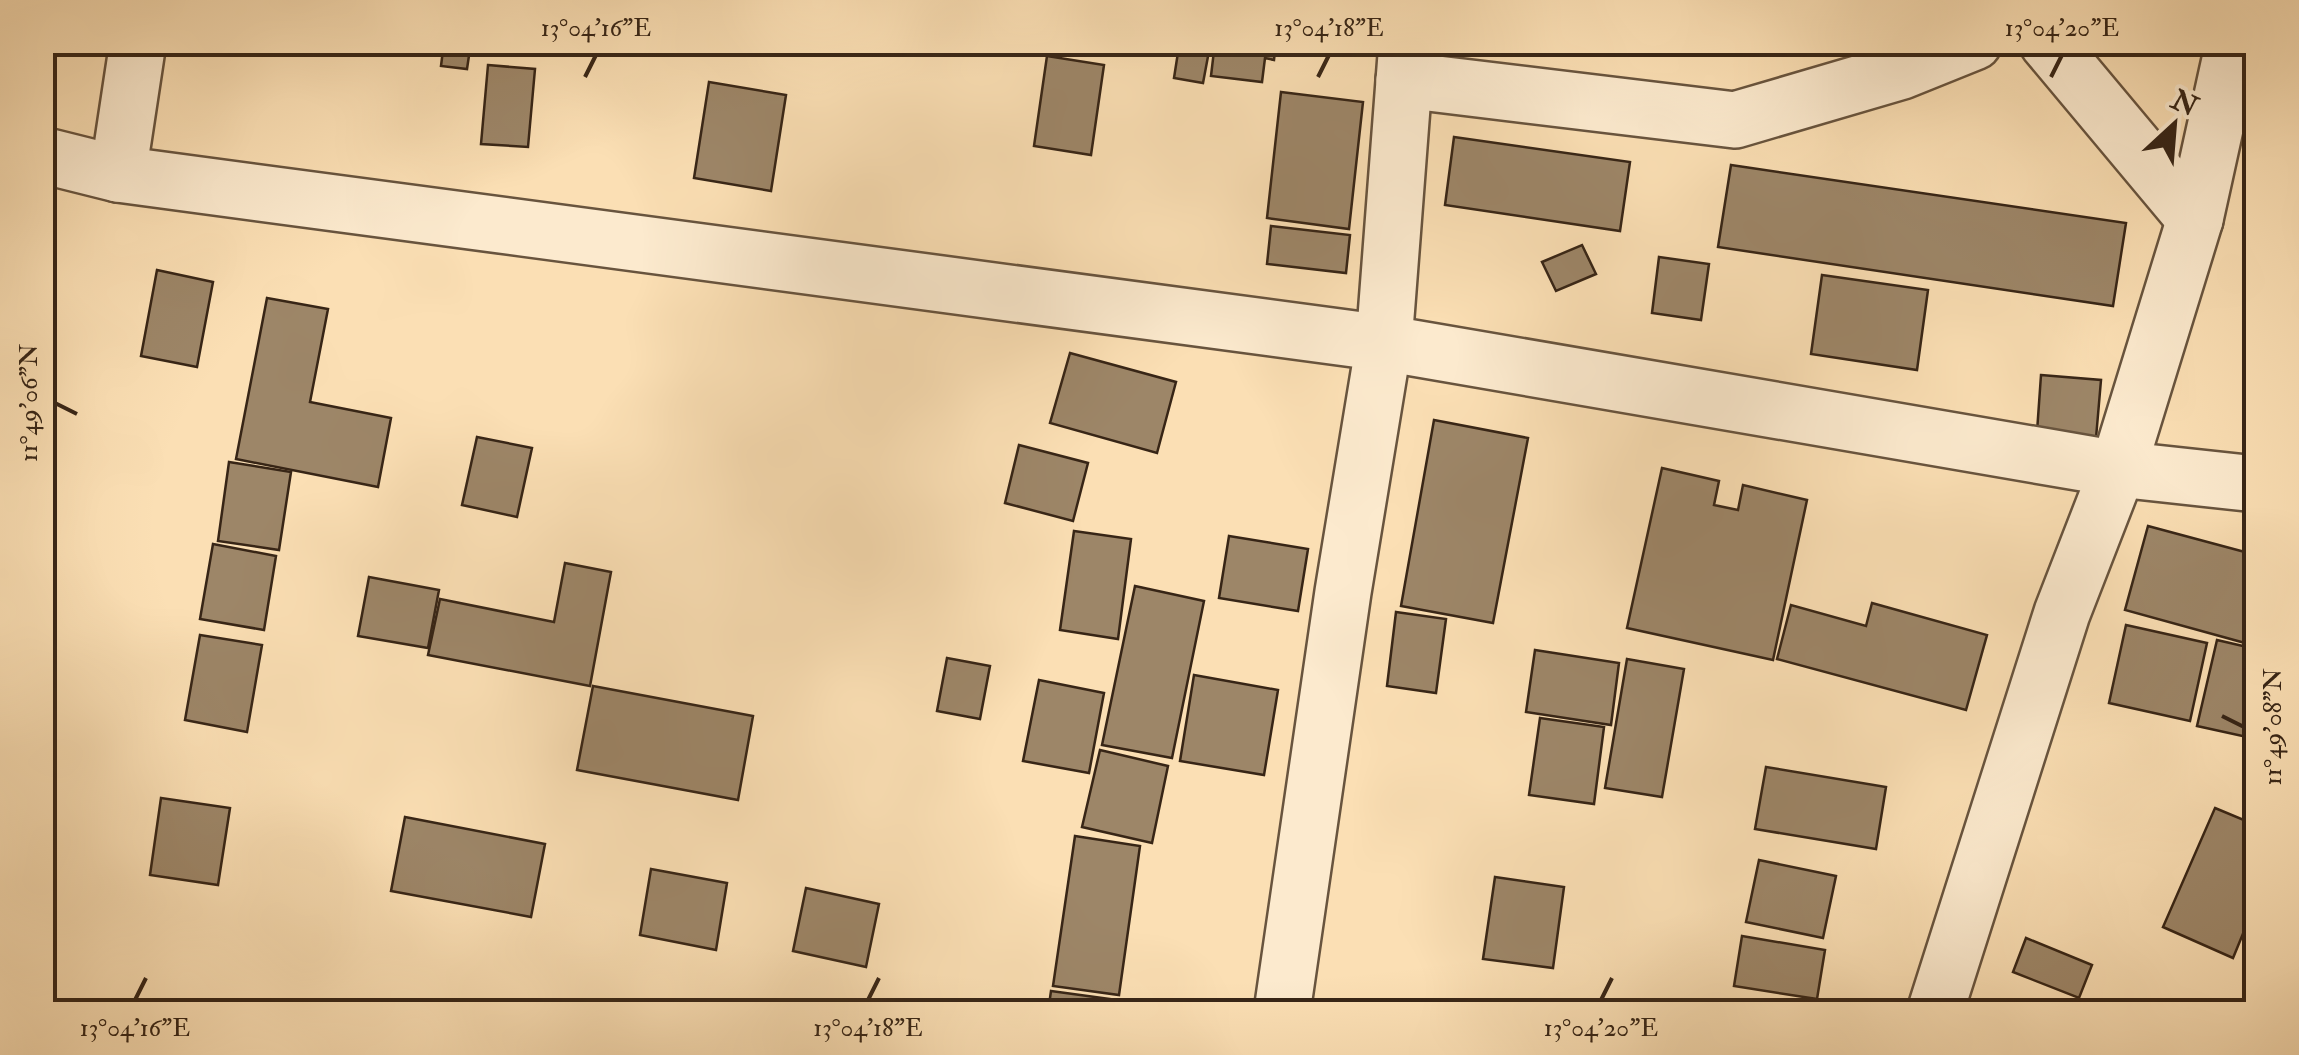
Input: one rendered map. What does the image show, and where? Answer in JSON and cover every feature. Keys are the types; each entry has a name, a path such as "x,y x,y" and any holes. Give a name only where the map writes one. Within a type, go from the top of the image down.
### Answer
{"street":[{"path":"118,174 138,42"},
{"path":"1282,1012 1343,592 1384,344 1405,61 1735,120 1902,71 1974,42"},
{"path":"2046,42 2195,220"},
{"path":"1935,1012 2062,613 2118,469 2195,220 2234,42"},
{"path":"42,156 118,174 1384,344 2118,469 2256,484"}],"building":[{"path":"444,42 471,42 467,69 441,66"},
{"path":"999,42 1048,42 1048,50 998,46"},
{"path":"1215,42 1276,42 1274,60 1265,58 1262,82 1211,76"},
{"path":"1179,46 1209,51 1203,83 1174,78"},
{"path":"1047,56 1104,65 1091,155 1034,146"},
{"path":"488,65 535,69 528,147 481,144"},
{"path":"709,82 786,95 771,191 694,178"},
{"path":"1281,92 1363,102 1349,229 1267,218"},
{"path":"1454,137 1630,162 1620,231 1445,205"},
{"path":"1731,165 2126,223 2113,306 1718,247"},
{"path":"1271,226 1350,235 1346,273 1267,264"},
{"path":"1582,245 1596,274 1556,291 1542,262"},
{"path":"1659,257 1709,264 1701,320 1652,313"},
{"path":"157,270 213,282 197,367 141,356"},
{"path":"1822,275 1928,290 1917,370 1811,354"},
{"path":"267,298 328,309 310,402 391,418 378,487 236,459"},
{"path":"1070,353 1176,382 1157,453 1050,423"},
{"path":"2041,375 2101,380 2096,438 2037,432"},
{"path":"1434,420 1528,438 1493,623 1401,606"},
{"path":"477,437 532,448 517,517 462,505"},
{"path":"1019,445 1088,463 1073,521 1005,503"},
{"path":"229,462 291,472 279,550 218,541"},
{"path":"1662,468 1719,481 1714,505 1738,510 1743,485 1807,500 1773,660 1627,628"},
{"path":"2148,526 2256,555 2256,646 2125,610"},
{"path":"1074,531 1131,539 1118,639 1060,630"},
{"path":"1229,536 1308,549 1298,611 1219,598"},
{"path":"213,544 276,556 264,630 200,619"},
{"path":"565,563 611,572 590,686 428,655 440,599 554,622"},
{"path":"369,577 439,590 428,648 358,636"},
{"path":"1135,586 1204,601 1172,758 1102,745"},
{"path":"1872,603 1987,635 1966,710 1777,659 1791,605 1866,626"},
{"path":"1396,612 1446,619 1436,693 1387,686"},
{"path":"2126,625 2207,643 2190,721 2109,703"},
{"path":"200,635 262,645 247,732 185,720"},
{"path":"2217,640 2256,649 2256,739 2197,726"},
{"path":"1535,650 1619,663 1611,725 1526,712"},
{"path":"947,658 990,666 980,719 937,711"},
{"path":"1627,659 1684,669 1662,797 1605,788"},
{"path":"1194,675 1278,690 1264,775 1180,761"},
{"path":"1039,680 1104,693 1089,773 1023,761"},
{"path":"593,686 753,716 738,800 577,770"},
{"path":"1540,718 1604,727 1594,804 1529,795"},
{"path":"1100,750 1168,766 1152,843 1082,827"},
{"path":"1766,767 1886,787 1876,849 1755,829"},
{"path":"161,798 230,808 218,885 150,875"},
{"path":"2215,808 2256,825 2256,902 2233,958 2163,927"},
{"path":"405,817 545,844 531,917 391,891"},
{"path":"1075,836 1140,846 1119,995 1053,986"},
{"path":"1759,860 1836,876 1823,938 1746,922"},
{"path":"651,869 727,883 716,950 640,935"},
{"path":"1495,877 1564,887 1553,968 1483,959"},
{"path":"806,888 879,904 866,967 793,951"},
{"path":"1742,936 1825,950 1817,999 1734,986"},
{"path":"2026,938 2092,965 2079,998 2013,972"},
{"path":"1051,991 1205,1012 1048,1012"},
{"path":"1679,1004 1725,1012 1677,1012"}]}
